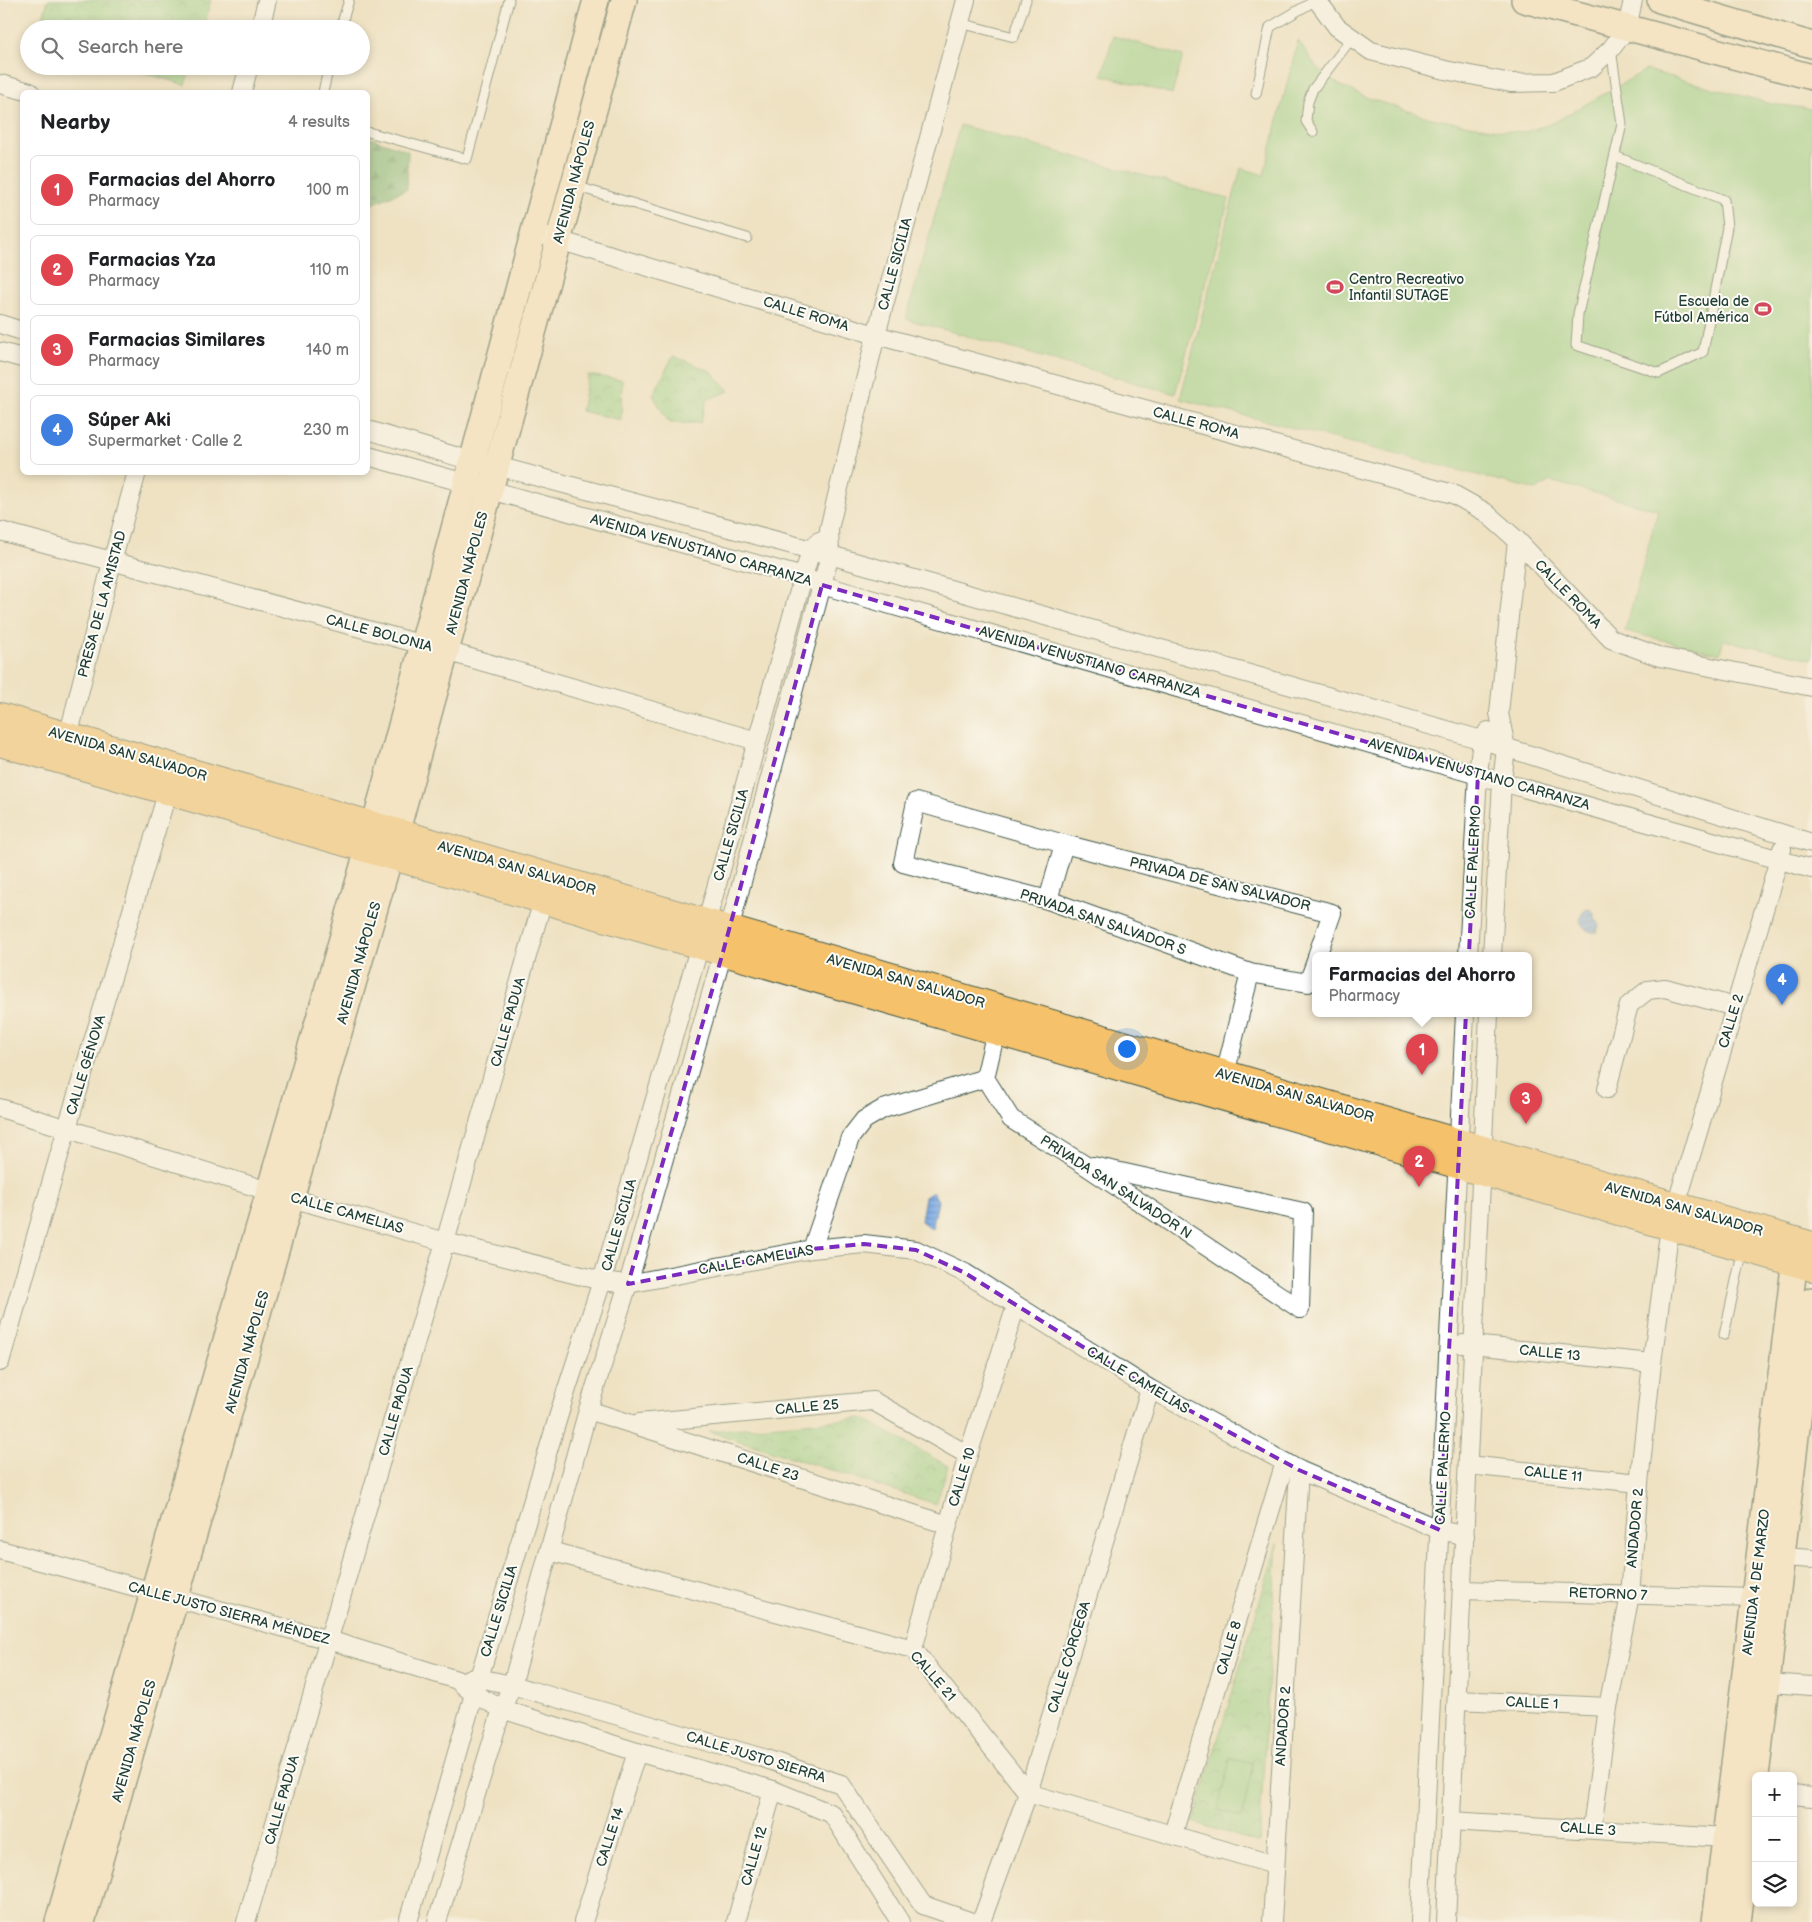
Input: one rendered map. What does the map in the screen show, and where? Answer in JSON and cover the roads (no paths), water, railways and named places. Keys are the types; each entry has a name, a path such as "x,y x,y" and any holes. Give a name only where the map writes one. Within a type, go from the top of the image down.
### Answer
{"main road":[{"name":"AVENIDA NÁPOLES","path":"58,1922 164,1596 382,841 434,648 469,472 596,0"},
{"name":"AVENIDA NÁPOLES","path":"434,648 490,490 624,0"},
{"path":"1524,0 1812,77"},
{"path":"1660,0 1812,44"},
{"path":"579,63 604,70"},
{"name":"AVENIDA SAN SALVADOR","path":"0,717 68,737 171,779"},
{"name":"AVENIDA SAN SALVADOR","path":"0,742 171,779 715,938 1225,1074 1470,1157"},
{"name":"AVENIDA SAN SALVADOR","path":"382,841 543,900 715,938 996,1031 1470,1157 1804,1254"},
{"name":"AVENIDA SAN SALVADOR","path":"1673,1216 1743,1248 1804,1254"},
{"name":"AVENIDA 4 DE MARZO","path":"1756,1772 1767,1683 1771,1556 1804,1254"},
{"name":"AVENIDA 4 DE MARZO","path":"1715,1922 1754,1598 1771,1556 1812,1300"},
{"name":"AVENIDA NÁPOLES","path":"82,1922 164,1596"},
{"name":"AVENIDA 4 DE MARZO","path":"1738,1922 1752,1808"}],"street":[{"path":"262,20 267,0"},
{"name":"CALLE SICILIA","path":"408,1922 476,1686 563,1401 715,938 822,585 830,555 828,529 876,335 966,0"},
{"path":"1317,0 1337,27 1371,51 1445,70 1511,83 1554,82 1592,67 1611,49 1627,28 1633,0"},
{"path":"243,90 247,75"},
{"path":"0,84 22,90"},
{"name":"CALLE ROMA","path":"534,233 876,335 1452,494 1486,512 1517,540 1611,639 1660,657 1812,687"},
{"path":"0,324 20,329"},
{"path":"0,352 20,357"},
{"name":"AVENIDA VENUSTIANO CARRANZA","path":"370,431 469,472 490,490 803,577 822,585 1502,782 1812,868"},
{"name":"AVENIDA VENUSTIANO CARRANZA","path":"370,456 469,472 497,466 830,555 1482,740 1812,843"},
{"name":"PRESA DE LA AMISTAD","path":"68,737 136,475"},
{"name":"CALLE SICILIA","path":"437,1922 502,1709 512,1685 588,1410 628,1284 715,938 757,741 811,550 828,529"},
{"name":"CALLE BOLONIA","path":"0,531 434,648 757,741"},
{"name":"CALLE PALERMO","path":"1492,952 1502,782 1506,748 1499,714 1517,540"},
{"name":"CALLE PALERMO","path":"1468,952 1478,774 1482,740 1499,714"},
{"name":"CALLE GÉNOVA","path":"0,1362 67,1128 171,779"},
{"name":"PRIVADA SAN SALVADOR S","path":"1064,844 916,802 903,863 1048,900 1250,974 1308,982 1312,972"},
{"name":"CALLE 2","path":"1673,1216 1786,836"},
{"path":"1048,900 1064,844"},
{"name":"PRIVADA DE SAN SALVADOR","path":"1064,844 1332,913 1318,952"},
{"name":"CALLE PADUA","path":"246,1922 543,900"},
{"path":"1225,1074 1250,974"},
{"path":"1607,1089 1629,1005 1648,990 1665,988 1736,1007"},
{"name":"CALLE PALERMO","path":"1446,1922 1474,1345 1465,1017"},
{"name":"CALLE PALERMO","path":"1420,1922 1449,1344 1470,1157 1489,1017"},
{"path":"812,1249 850,1138 864,1120 883,1109 985,1078 996,1031"},
{"name":"PRIVADA SAN SALVADOR N","path":"985,1078 1011,1119 1083,1164 1300,1309 1303,1212 1083,1164"},
{"name":"CALLE CAMELIAS","path":"0,1108 280,1194 445,1242 602,1281 628,1284 812,1249 864,1244 916,1250 965,1273 1150,1389 1292,1466 1440,1530 1465,1536"},
{"name":"ANDADOR 2","path":"1592,1829 1608,1707 1630,1595 1639,1483 1652,1363 1673,1216"},
{"name":"CALLE 10","path":"913,1649 968,1455 1016,1306"},
{"name":"CALLE 13","path":"1449,1344 1652,1363"},
{"name":"CALLE CÓRCEGA","path":"981,1922 1028,1793 1150,1389"},
{"name":"CALLE 25","path":"631,1423 873,1400 968,1455"},
{"name":"CALLE 23","path":"588,1410 948,1525"},
{"name":"CALLE 11","path":"1468,1465 1639,1483"},
{"name":"ANDADOR 2","path":"1272,1922 1292,1466"},
{"name":"CALLE 8","path":"1173,1834 1292,1466"},
{"name":"CALLE JUSTO SIERRA MÉNDEZ","path":"0,1550 329,1640 476,1686"},
{"name":"CALLE 21","path":"550,1551 913,1649 1028,1793"},
{"path":"1771,1556 1812,1559"},
{"name":"RETORNO 7","path":"1462,1590 1754,1598"},
{"path":"1767,1683 1812,1686"},
{"name":"CALLE JUSTO SIERRA","path":"476,1686 512,1685 763,1758 841,1784 923,1905 972,1922"},
{"name":"CALLE JUSTO SIERRA","path":"476,1686 502,1709 637,1752 773,1790 832,1814 900,1922"},
{"name":"CALLE 1","path":"1457,1700 1608,1707"},
{"name":"CALLE 14","path":"583,1922 637,1752"},
{"name":"CALLE 12","path":"736,1922 773,1790"},
{"path":"1028,1793 1275,1865"},
{"path":"1797,1795 1812,1797"},
{"name":"CALLE 3","path":"1451,1821 1725,1838"}],"lane":[{"path":"343,20 349,0"},
{"path":"370,133 467,159 509,0"},
{"path":"960,24 1014,37 1026,0"},
{"path":"1256,94 1270,27 1317,0"},
{"path":"1313,132 1306,121 1308,102 1313,89 1352,38"},
{"path":"1611,49 1622,124 1614,156 1578,314 1576,345 1659,373 1703,352 1727,226 1724,200 1614,156"},
{"path":"323,90 327,75"},
{"path":"573,186 747,238"},
{"path":"1724,1334 1743,1248"}],"water":[{"path":"1587,909 1592,910 1594,913 1594,917 1599,925 1597,932 1587,930 1580,921 1582,913"},
{"path":"933,1192 938,1201 932,1229 921,1221 925,1197"}],"place":[{"name":"Centro Recreativo Infantil SUTAGE","path":"1335,287"},
{"name":"Escuela de Fútbol América","path":"1763,309"},
{"name":"Súper Aki","path":"1782,1005"},
{"name":"Farmacias del Ahorro","path":"1422,1075"},
{"name":"Farmacias Similares","path":"1526,1124"},
{"name":"Farmacias Yza","path":"1419,1187"}]}
